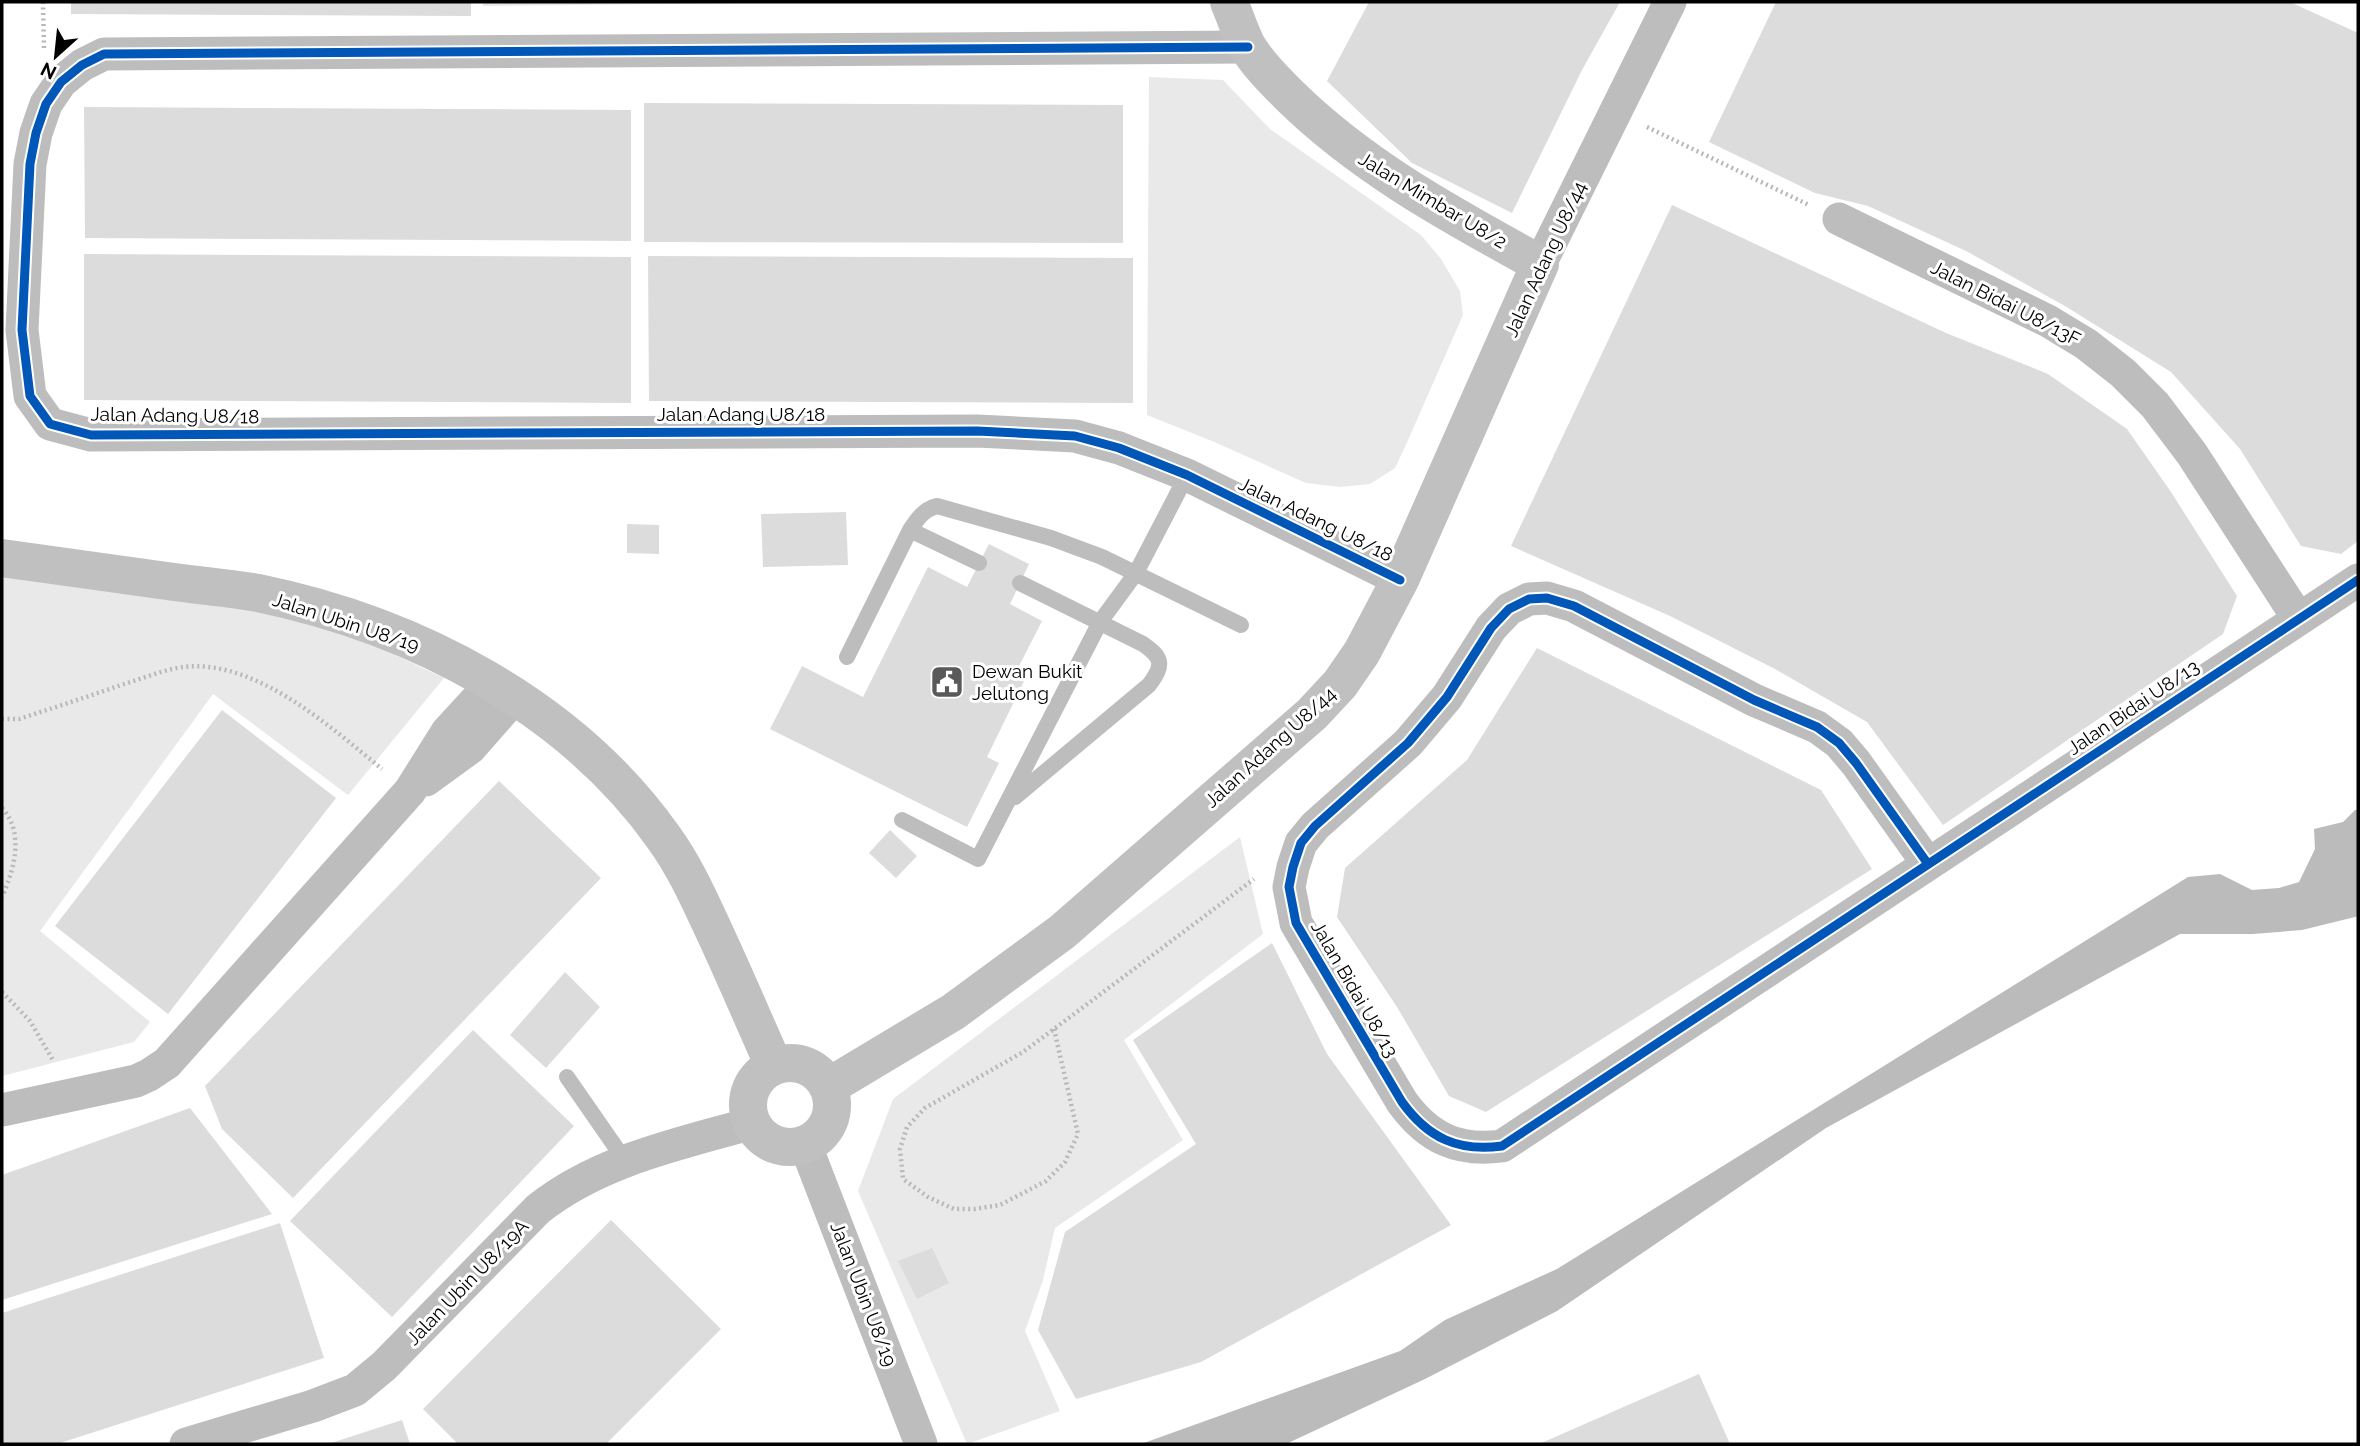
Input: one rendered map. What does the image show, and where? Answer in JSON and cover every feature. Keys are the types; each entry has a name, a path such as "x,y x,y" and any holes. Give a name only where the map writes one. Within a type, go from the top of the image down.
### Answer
{"street":[{"name":"Jalan Mimbar U8/2","path":"1228,2 1248,47 1270,76 1347,147 1442,210 1540,264"},
{"name":"Jalan Adang U8/44","path":"828,1087 953,1012 1062,932 1312,714 1339,684 1362,652 1399,580 1540,264 1670,2"},
{"name":"Jalan Adang U8/18","path":"1248,47 104,54 82,65 61,82 46,104 36,133 30,164 22,330 30,396 50,424 91,435 1030,432 1075,436 1119,448 1187,475 1399,580"},
{"name":"Jalan Bidai U8/13F","path":"1839,219 2048,321 2086,344 2123,373 2154,405 2192,454 2298,618"},
{"name":"Jalan Ubin U8/19","path":"2,558 258,593 396,634 447,657 504,690 585,747 663,836 696,891 774,1066"},
{"name":"Jalan Bidai U8/13","path":"1928,864 1856,763 1839,743 1817,727 1754,700 1574,606 1547,598 1529,599 1509,609 1491,628 1447,697 1408,743 1334,807 1301,843 1289,887 1296,923 1413,1118 1425,1129 1442,1138 1478,1149 1502,1146 2358,580"},
{"path":"2,1110 136,1081 167,1063 410,791 447,733 504,690"},
{"path":"790,1063 805,1066 819,1074 828,1087 833,1106 831,1115 822,1133 805,1144 788,1147 771,1142 763,1137 753,1123 748,1107 751,1090 760,1076 774,1066 790,1063"},
{"name":"Jalan Ubin U8/19A","path":"186,1444 313,1406 355,1390 384,1366 538,1209 561,1191 588,1176 650,1152 753,1123"},
{"name":"Jalan Ubin U8/19","path":"805,1144 921,1444"}],"lane":[{"path":"902,820 978,859 1100,622 1136,573 1187,475"},
{"path":"847,657 910,530 919,516 927,509 937,506 1051,538 1136,573 1241,625"},
{"path":"910,530 979,563"},
{"path":"1007,803 1149,685 1158,673 1160,663 1155,653 1100,622 1020,583"},
{"path":"567,1077 626,1162"}],"path":[{"path":"1616,111 1839,219"},
{"path":"2,719 19,719 174,668 206,666 240,674 266,685 325,723 410,791"},
{"path":"2,808 8,815 16,844 10,878 2,897"},
{"path":"1054,1029 1078,1134 1065,1161 1046,1181 1000,1205 954,1209 928,1197 903,1179 900,1149 907,1127 925,1108 1023,1052 1301,843"},
{"path":"2,992 30,1021 54,1063"}],"shaded area":[{"path":"483,2 741,2 741,3 483,6"},
{"path":"1149,77 1223,80 1270,129 1421,235 1441,259 1460,291 1463,315 1405,447 1395,468 1370,484 1340,487 1306,483 1147,415"},
{"path":"2,567 329,624 444,678 348,795 213,694 40,931 150,1022 134,1042 2,1076"},
{"path":"2358,810 2358,916 2302,930 2253,934 2180,934 1826,1128 1557,1311 1425,1379 1286,1444 1141,1444 1400,1351 1445,1320 1557,1269 2188,877 2220,874 2252,890 2279,888 2299,882 2315,849 2314,829 2343,822"},
{"path":"1240,837 1263,934 1124,1040 1183,1140 1055,1228 1043,1280 1025,1331 1060,1411 967,1444 858,1191 893,1099"}],"building":[{"path":"71,2 471,2 471,16 71,14"},
{"path":"1369,2 1620,2 1582,70 1512,213 1412,163 1327,81"},
{"path":"1776,2 2290,2 2358,33 2358,541 2341,554 2301,546 2240,449 2171,372 2065,306 1966,251 1868,206 1815,193 1709,142"},
{"path":"644,103 1123,105 1123,243 644,242"},
{"path":"84,107 631,110 631,241 85,238"},
{"path":"1672,205 1946,333 2048,374 2127,429 2237,596 2223,634 1943,825 1867,722 1775,669 1670,616 1511,546"},
{"path":"84,254 631,257 631,403 84,400"},
{"path":"648,256 1133,258 1133,403 649,401"},
{"path":"846,512 848,565 763,567 761,514"},
{"path":"627,524 659,525 659,554 627,553"},
{"name":"Dewan Bukit Jelutong","path":"989,544 1029,564 1010,604 1042,621 1018,668 1028,673 987,757 999,763 967,827 770,729 802,666 863,697 928,567 967,587"},
{"path":"1537,648 1821,790 1872,869 1486,1112 1449,1096 1397,1007 1337,917 1345,868 1467,760"},
{"path":"222,710 336,798 168,1014 55,926"},
{"path":"499,781 601,878 293,1198 222,1129 205,1086"},
{"path":"890,830 917,856 896,878 869,853"},
{"path":"1272,943 1327,1054 1451,1225 1201,1362 1076,1399 1038,1330 1065,1232 1196,1144 1133,1040"},
{"path":"565,972 600,1007 546,1068 510,1035"},
{"path":"473,1030 574,1126 392,1317 290,1221"},
{"path":"190,1108 272,1214 2,1300 2,1175"},
{"path":"611,1220 721,1329 606,1444 458,1444 423,1409"},
{"path":"280,1223 324,1358 57,1444 2,1444 2,1313"},
{"path":"932,1248 949,1283 917,1299 898,1261"},
{"path":"1699,1374 1730,1444 1539,1444"},
{"path":"402,1420 410,1444 328,1444"}],"cycle path":[{"path":"1248,47 104,54 82,65 61,82 46,104 36,133 30,164 22,330 30,396 50,424 91,435 977,431 1075,436 1119,448 1187,475 1400,580"},
{"path":"1928,864 1856,763 1839,743 1817,727 1754,700 1574,606 1547,598 1529,599 1509,609 1491,628 1447,697 1408,743 1315,826 1301,843 1289,887 1296,923 1402,1102 1422,1125 1445,1140 1471,1147 1502,1146 2358,580"}],"place":[{"name":"Dewan Bukit Jelutong","path":"947,682"}]}
